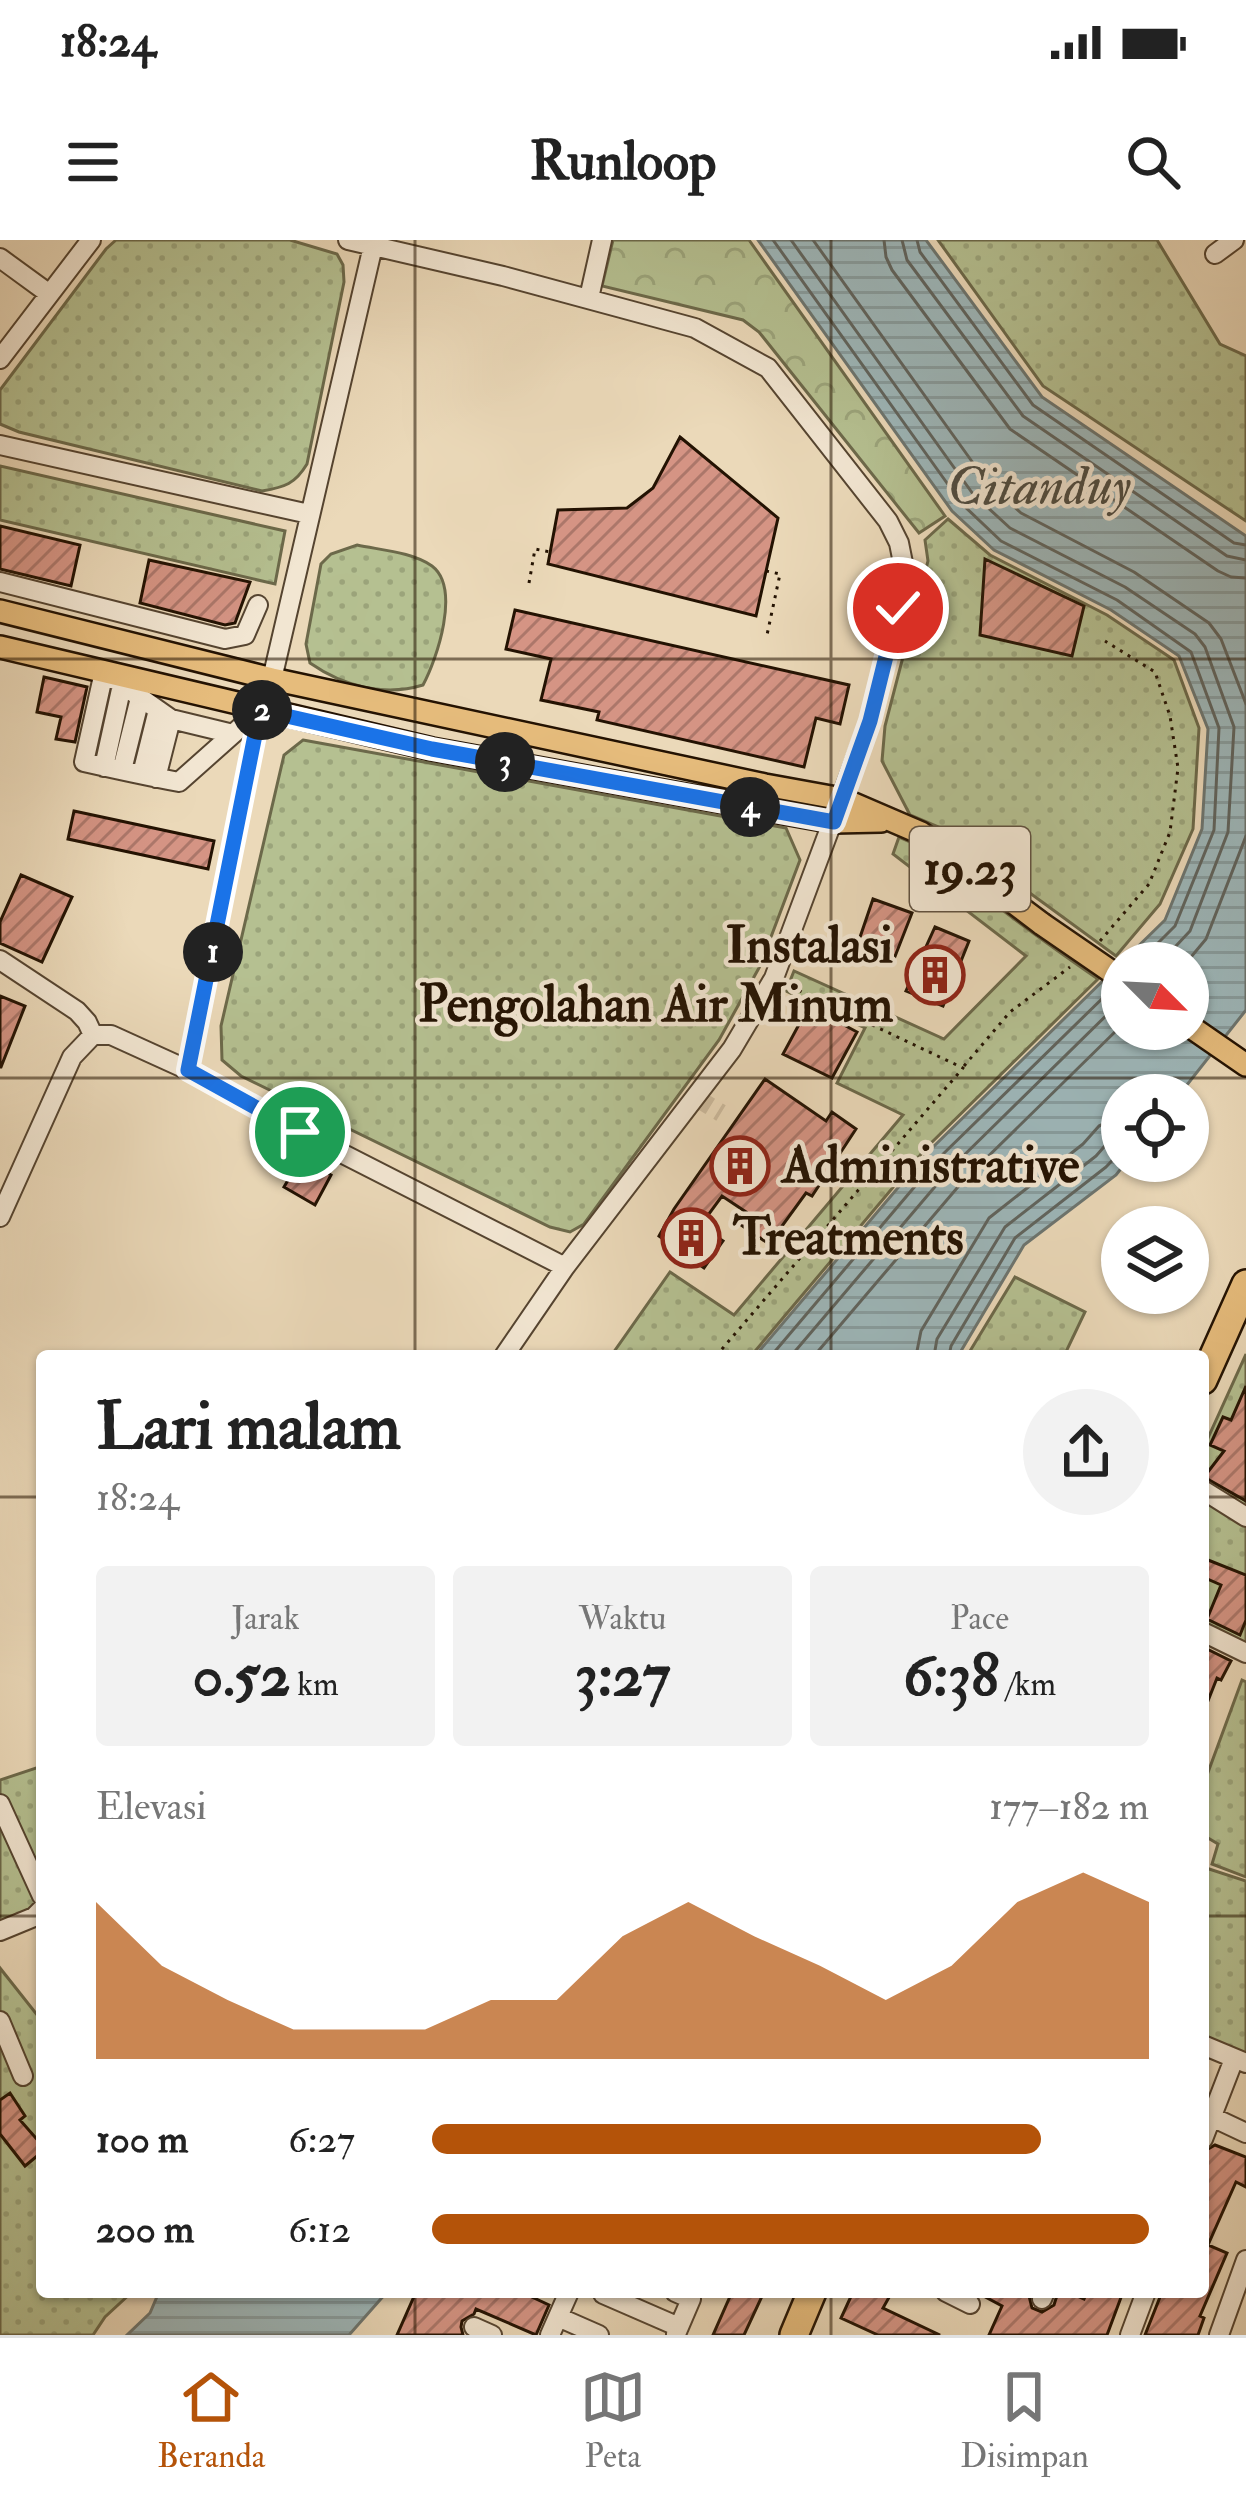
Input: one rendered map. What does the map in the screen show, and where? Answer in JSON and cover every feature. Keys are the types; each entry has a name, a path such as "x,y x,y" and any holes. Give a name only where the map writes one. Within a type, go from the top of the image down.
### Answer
{"highway":[{"path":"1209,1367 1246,1284"},
{"path":"794,2335 809,2298"}],"main road":[{"name":"19.23","path":"0,611 272,679 842,799 932,841 1101,965"},
{"name":"19.23","path":"0,646 112,678 432,749 834,822 893,821"},
{"path":"1209,1038 1246,1064"}],"street":[{"path":"0,359 91,240"},
{"path":"348,240 695,328 768,368 889,521 903,563 902,589 870,721 774,978 732,1049 565,1267 508,1350"},
{"path":"589,298 602,240"},
{"path":"1215,254 1234,240"},
{"path":"272,679 373,246"},
{"path":"0,258 48,293"},
{"path":"0,445 309,514"},
{"path":"0,582 225,639 245,635 258,605"},
{"path":"69,629 76,601"},
{"path":"233,734 164,714 112,678 84,762 179,782 233,734 260,710"},
{"path":"131,772 140,698"},
{"path":"188,1070 260,710"},
{"path":"131,772 164,714"},
{"path":"0,960 77,1011 93,1035"},
{"path":"0,1217 72,1057 93,1035 111,1035 188,1070 565,1267"},
{"path":"1209,1494 1246,1517"},
{"path":"1209,1635 1246,1654"},
{"path":"0,1804 36,1883"},
{"path":"0,1931 36,1914"},
{"path":"0,2021 23,2077"},
{"path":"1209,2048 1240,2061 1209,2124"},
{"path":"1212,2117 1246,2133"},
{"path":"1219,2335 1246,2260"},
{"path":"566,2298 553,2330 599,2335"},
{"path":"611,2298 677,2331 689,2298"},
{"path":"958,2298 970,2304"},
{"path":"1130,2335 1144,2298"}],"path":[{"path":"529,583 535,549 550,552"},
{"path":"766,571 780,574 767,634"},
{"path":"1092,948 1149,884 1170,832 1178,768 1170,716 1155,672 1105,641"},
{"path":"721,1350 1010,1012 1075,963"},
{"path":"774,978 963,1068"}],"green space":[{"path":"116,240 290,240 337,254 344,282 307,464 294,480 262,491 0,424 0,390"},
{"path":"613,240 749,240 945,516 919,533 759,332 743,320 602,286"},
{"path":"938,240 1157,240 1220,344 1246,356 1246,521 1043,386"},
{"path":"0,466 285,531 275,584 0,520"},
{"path":"948,519 990,555 1107,615 1174,660 1199,728 1193,829 1160,904 1128,942 1101,945 941,828 910,815 882,761 885,726 928,561 925,540"},
{"path":"357,545 416,558 441,576 444,624 423,685 394,690 364,687 310,663 306,644 321,564 331,554"},
{"path":"303,740 786,828 800,860 760,966 719,1040 584,1224 570,1232 550,1227 241,1076 222,1060 221,1026 284,755"},
{"path":"899,837 936,857 1098,979 927,1147 756,1350 615,1350 670,1272 734,1315 903,1115 837,1083 865,1028 786,991 794,971 944,1039 1026,956 893,854"},
{"path":"1015,1277 1085,1312 1067,1350 971,1350"},
{"path":"1246,1354 1246,1658 1209,1640 1209,1436"},
{"path":"1242,1680 1246,1682 1246,1877 1212,1864 1218,1844 1209,1839 1209,1770"},
{"path":"36,1768 36,1908 0,1923 0,1780"},
{"path":"1209,1869 1246,1881 1246,2061 1209,2043"},
{"path":"0,1968 36,2013 36,2298 126,2298 93,2335 0,2335"}],"water":[{"name":"Citanduy","path":"758,240 926,240 1042,397 1246,536 1246,1010 1196,1074 1101,1074 1101,1182 1107,1182 1024,1245 962,1350 760,1350 930,1150 1101,983 1101,1050 1209,1050 1209,942 1143,942 1165,920 1202,829 1208,729 1179,656 1111,610 994,550 952,511"},
{"path":"156,2298 382,2298 349,2335 127,2335 150,2313"}],"building":[{"path":"680,437 778,518 756,616 548,564 558,510 627,508 653,488"},
{"path":"0,526 80,545 71,586 0,569"},
{"path":"985,559 1084,606 1072,656 980,635"},
{"path":"149,560 250,582 235,623 225,625 140,603"},
{"path":"515,610 849,685 840,724 816,718 804,767 597,720 599,712 541,700 551,659 506,649"},
{"path":"44,677 87,687 75,742 56,739 61,717 37,712"},
{"path":"74,811 214,841 208,869 68,839"},
{"path":"21,875 72,897 42,962 0,943 0,922"},
{"path":"873,899 912,913 892,964 856,949"},
{"name":"Instalasi Pengolahan Air Minum","path":"935,927 969,941 943,1006 906,991"},
{"path":"0,996 25,1006 1,1067 0,1067"},
{"path":"809,1006 857,1032 832,1078 783,1054"},
{"path":"765,1079 826,1121 832,1112 856,1129 812,1196 806,1193 769,1244 738,1223 746,1212 722,1196 700,1226 723,1241 704,1268 659,1236"},
{"path":"301,1158 331,1175 315,1205 284,1187"},
{"path":"1246,1386 1246,1501 1209,1480 1209,1470 1224,1451 1210,1445 1223,1417 1231,1420"},
{"path":"1209,1560 1246,1575 1246,1620 1240,1635 1209,1620 1221,1585 1209,1580"},
{"path":"1209,1650 1231,1661 1221,1680 1217,1678 1209,1698"},
{"path":"10,2093 25,2116 20,2120 36,2138 36,2157 25,2166 0,2134 0,2100"},
{"path":"1215,2145 1246,2157 1246,2187 1236,2182 1209,2243 1209,2148"},
{"path":"1209,2245 1227,2253 1209,2295"},
{"path":"413,2298 534,2298 549,2305 536,2335 476,2309 462,2321 463,2335 397,2335"},
{"path":"729,2298 761,2298 744,2335 713,2335"},
{"path":"850,2298 889,2298 883,2308 940,2335 878,2335 841,2318"},
{"path":"987,2298 1030,2298 1032,2308 1042,2312 1056,2298 1121,2298 1107,2335 989,2335 1002,2306"},
{"path":"1160,2298 1208,2298 1198,2335 1145,2335"}],"tunnel":[{"path":"695,1097 721,1113"}],"place":[{"name":"Instalasi Pengolahan Air Minum","path":"935,975"},
{"name":"Administrative","path":"740,1166"},
{"name":"Treatments","path":"691,1238"}],"route":[{"path":"300,1132 188,1070 260,710 432,749 834,822 870,721 898,608"}]}
